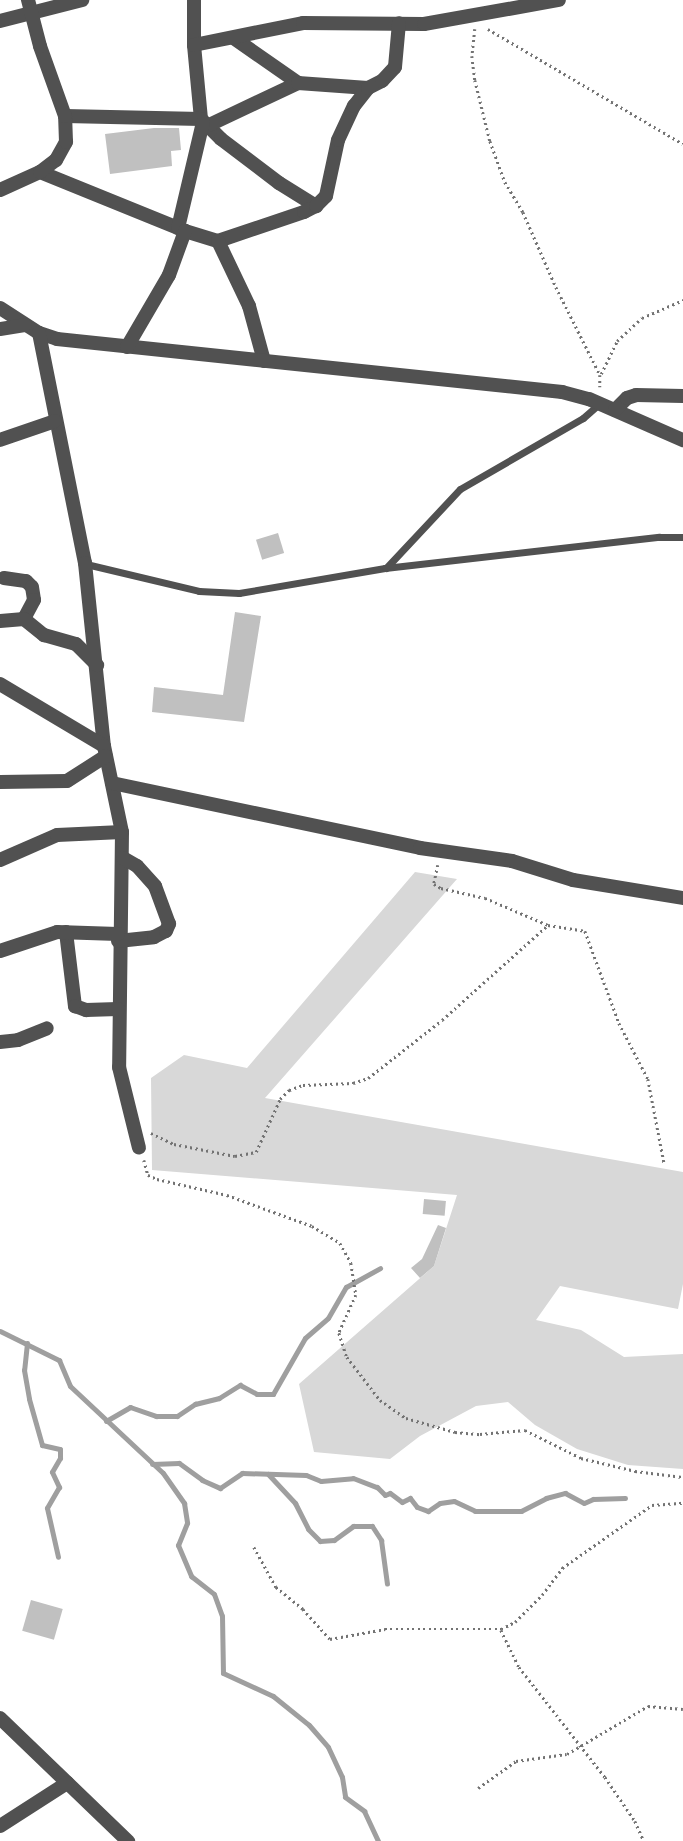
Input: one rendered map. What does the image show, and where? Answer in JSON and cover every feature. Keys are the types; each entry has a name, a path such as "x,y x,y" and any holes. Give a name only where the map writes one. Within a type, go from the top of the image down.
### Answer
{"street":[{"path":"0,21 29,7 82,0"},
{"path":"127,347 169,275 182,230 204,122 194,45 194,0"},
{"path":"194,45 235,39 303,23 439,23 475,12 559,0"},
{"path":"0,190 40,172 56,160 65,146 65,116 29,7"},
{"path":"40,172 182,230 218,241 316,206 326,196 345,120 368,88 382,81 395,67 399,23"},
{"path":"235,39 298,83"},
{"path":"65,116 204,122 298,83 368,88"},
{"path":"204,122 279,183 316,206"},
{"path":"218,241 249,306 264,360"},
{"path":"0,308 38,333 57,339 545,390 600,403 683,440"},
{"path":"0,329 25,325"},
{"path":"38,333 85,563 105,751 121,832 123,858 118,937 119,1067 139,1147"},
{"path":"615,410 628,398 636,395 683,396"},
{"path":"0,440 55,421"},
{"path":"1,576 26,581 32,587 34,600 24,619"},
{"path":"0,621 24,619 44,635 76,644 97,665"},
{"path":"0,684 105,751"},
{"path":"0,782 67,781 105,751"},
{"path":"112,783 441,851 501,859 573,880 683,898"},
{"path":"0,860 57,835 121,832"},
{"path":"0,951 40,936 66,932 154,937 166,931 169,924 155,886 137,866 123,858"},
{"path":"66,932 75,1006 86,1010 118,1010"},
{"path":"0,1042 18,1040 47,1028"},
{"path":"0,1718 128,1841"},
{"path":"0,1826 67,1783"}],"lane":[{"path":"385,568 460,489 583,418 600,403"},
{"path":"85,563 119,574 199,591 239,593 385,568 659,537 683,537"}],"path":[{"path":"475,12 563,76 683,144"},
{"path":"475,12 472,56 475,80 501,172 600,375 600,403"},
{"path":"600,375 617,341 642,317 683,300"},
{"path":"441,851 434,884 485,898 548,925 585,931 619,1023 649,1079 664,1162"},
{"path":"135,1126 174,1144 235,1156 256,1152 279,1099 289,1090 303,1085 354,1083 368,1078 442,1020 548,925"},
{"path":"139,1147 148,1175 239,1199 312,1226 340,1243 351,1263 356,1295 339,1333 346,1357 380,1400 406,1418 455,1432 480,1434 525,1430 581,1458 635,1471 683,1477"},
{"path":"254,1547 276,1587 330,1639 385,1629 501,1629 515,1622 542,1595 562,1568 652,1505 683,1503"},
{"path":"501,1629 519,1667 635,1821 644,1841"},
{"path":"478,1788 516,1761 547,1759 567,1754 649,1706 683,1709"}],"shaded area":[{"path":"415,872 457,879 265,1098 683,1172 683,1284 678,1309 560,1286 536,1320 581,1330 624,1357 683,1354 683,1469 628,1465 577,1449 535,1425 508,1402 476,1406 420,1436 390,1459 314,1452 299,1384 434,1266 457,1195 152,1170 151,1078 184,1055 247,1068"}],"building":[{"path":"179,128 181,150 171,151 172,166 110,174 105,134"},
{"path":"278,533 284,553 262,560 256,540"},
{"path":"235,612 261,616 244,722 152,712 154,687 223,695"},
{"path":"424,1199 446,1201 445,1216 423,1214"},
{"path":"438,1225 446,1228 434,1266 420,1278 411,1268 422,1259"},
{"path":"31,1600 63,1609 54,1640 22,1631"}],"waterway":[{"path":"106,1421 130,1407 156,1416 177,1416 195,1404 219,1398 240,1385 257,1394 273,1394 305,1338 328,1318 346,1287 380,1268"},
{"path":"0,1331 59,1360 70,1386 163,1473 184,1503 187,1523 178,1545 191,1576 214,1594 222,1616 223,1673 273,1696 309,1725 328,1747 342,1777 345,1797 364,1811 378,1841"},
{"path":"27,1343 24,1370 42,1445 60,1449 60,1458 52,1472 59,1487 47,1508 58,1557"},
{"path":"152,1464 179,1463 202,1480 220,1488 242,1473 306,1475 321,1481 353,1478 377,1487 385,1495 390,1493 402,1502 410,1498 417,1507 428,1511 440,1503 454,1501 475,1511 521,1511 546,1498 565,1493 584,1503 593,1499 625,1498"},
{"path":"268,1474 295,1503 308,1529 320,1541 334,1540 353,1526 372,1526 381,1540 387,1584"}]}
